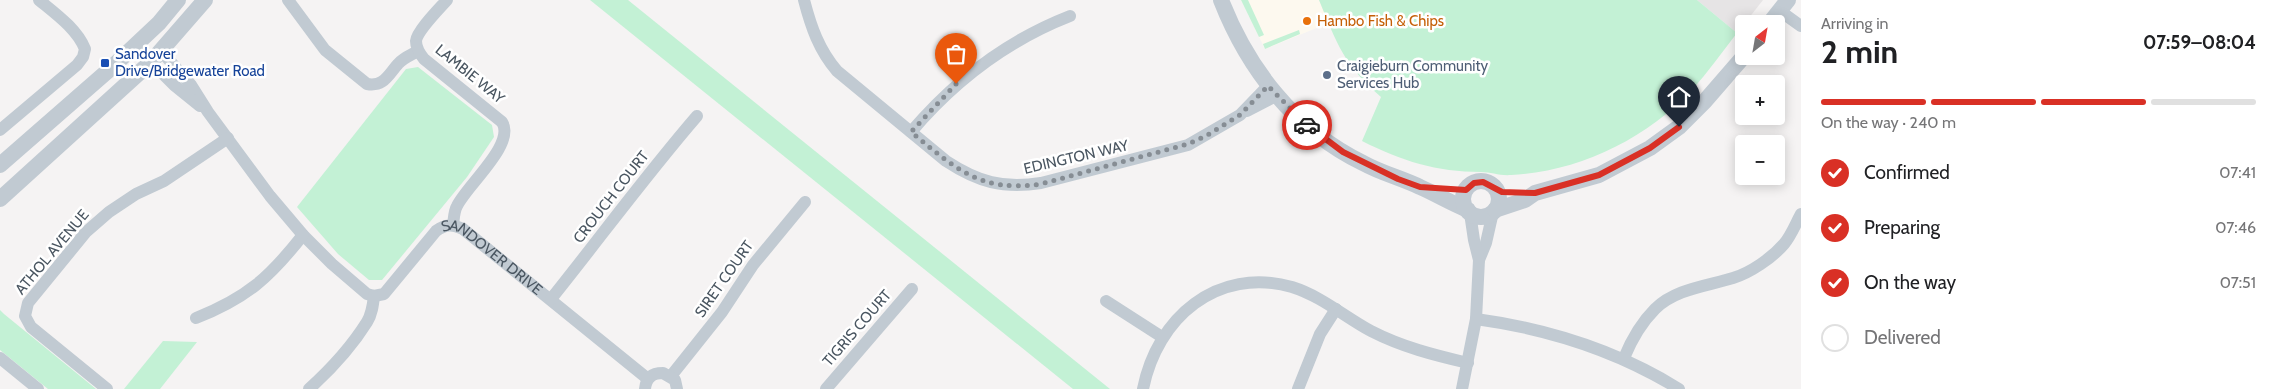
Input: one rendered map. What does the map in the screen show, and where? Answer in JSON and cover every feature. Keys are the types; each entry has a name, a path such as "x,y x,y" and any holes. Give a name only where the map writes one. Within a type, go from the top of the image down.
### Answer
{"street":[{"path":"0,130 77,65 83,57 85,49 80,39 57,14 39,0"},
{"path":"0,165 141,40 178,0"},
{"path":"0,199 157,57 205,0"},
{"path":"288,0 326,50 367,84 374,85 382,83 399,63 418,51 416,41 446,0"},
{"name":"EDINGTON WAY","path":"804,0 814,33 826,59 851,84 911,132 963,172 982,181 1021,187 1041,184 1173,150 1206,136 1240,115 1272,91"},
{"path":"1221,0 1238,40 1272,91 1301,121 1343,152 1362,163 1420,187 1481,217 1525,200 1535,193"},
{"path":"1779,12 1801,26"},
{"path":"911,132 947,92 984,62 1043,27 1070,16"},
{"path":"141,40 157,57 174,85 208,112 270,196 302,235 361,290 374,296 368,322 309,389"},
{"name":"LAMBIE WAY","path":"418,51 424,59 497,117 505,127 506,134 492,160 456,207 453,225"},
{"path":"1420,187 1466,190 1478,182 1487,182 1495,188 1506,192 1535,193 1599,175 1650,148 1679,127 1736,65"},
{"name":"CROUCH COURT","path":"551,299 616,219 637,188 697,116"},
{"name":"ATHOL AVENUE","path":"107,389 31,327 25,316 28,303 86,232 109,212 136,194 164,181 228,138"},
{"path":"1479,260 1486,243 1499,196 1495,188"},
{"path":"1462,389 1476,319 1479,260 1469,211 1464,200 1466,190"},
{"name":"SIRET COURT","path":"671,376 722,312 752,265 805,202"},
{"path":"1624,358 1638,330 1655,308 1676,295 1704,284 1735,278 1760,264 1784,244 1801,214"},
{"name":"SANDOVER DRIVE","path":"374,296 384,294 390,288 436,231 444,225 453,225 462,229 551,299 647,384"},
{"path":"196,318 224,307 258,284 281,263 302,235"},
{"path":"1143,389 1152,356 1162,336 1177,319 1202,299 1222,289 1246,283 1276,284 1291,287 1316,297 1389,340 1424,353 1468,363"},
{"name":"TIGRIS COURT","path":"826,389 912,288"},
{"path":"1106,301 1162,336"},
{"path":"1298,389 1320,334 1336,309"},
{"path":"1476,319 1548,332 1590,344 1624,358 1679,389"},
{"path":"0,358 38,389"},
{"path":"647,384 657,373 671,376 675,380 677,389"}],"shaded area":[{"path":"1241,0 1319,0 1329,23 1265,49"},
{"path":"1697,0 1763,0 1751,15 1735,15 1735,31"}],"green space":[{"path":"590,0 628,0 1110,389 1073,389"},
{"path":"1241,0 1248,0 1264,35 1259,37"},
{"path":"1319,0 1697,0 1735,31 1735,36 1692,90 1674,108 1632,138 1586,160 1536,172 1503,175 1449,170 1420,164 1405,160 1362,141 1381,97 1358,75 1343,53"},
{"path":"1299,30 1300,34 1265,49 1263,44"},
{"path":"418,67 492,125 494,137 467,177 382,280 369,280 338,254 297,207 406,69"},
{"path":"0,310 96,389 48,389 0,350"},
{"path":"163,341 197,342 160,389 124,389"}],"way so far":[{"path":"956,84 929,110 911,132 963,172 982,181 1000,185 1021,187 1041,184 1173,150 1206,136 1240,115 1268,86 1307,125"}],"place":[{"name":"Hambo Fish & Chips","path":"1307,21"},
{"name":"Sandover Drive/Bridgewater Road","path":"105,63"},
{"name":"Craigieburn Community Services Hub","path":"1327,75"}],"route":[{"path":"1307,125 1325,140 1362,163 1420,187 1466,190 1474,183 1487,182 1502,192 1535,193 1599,175 1650,148 1679,127"}]}
